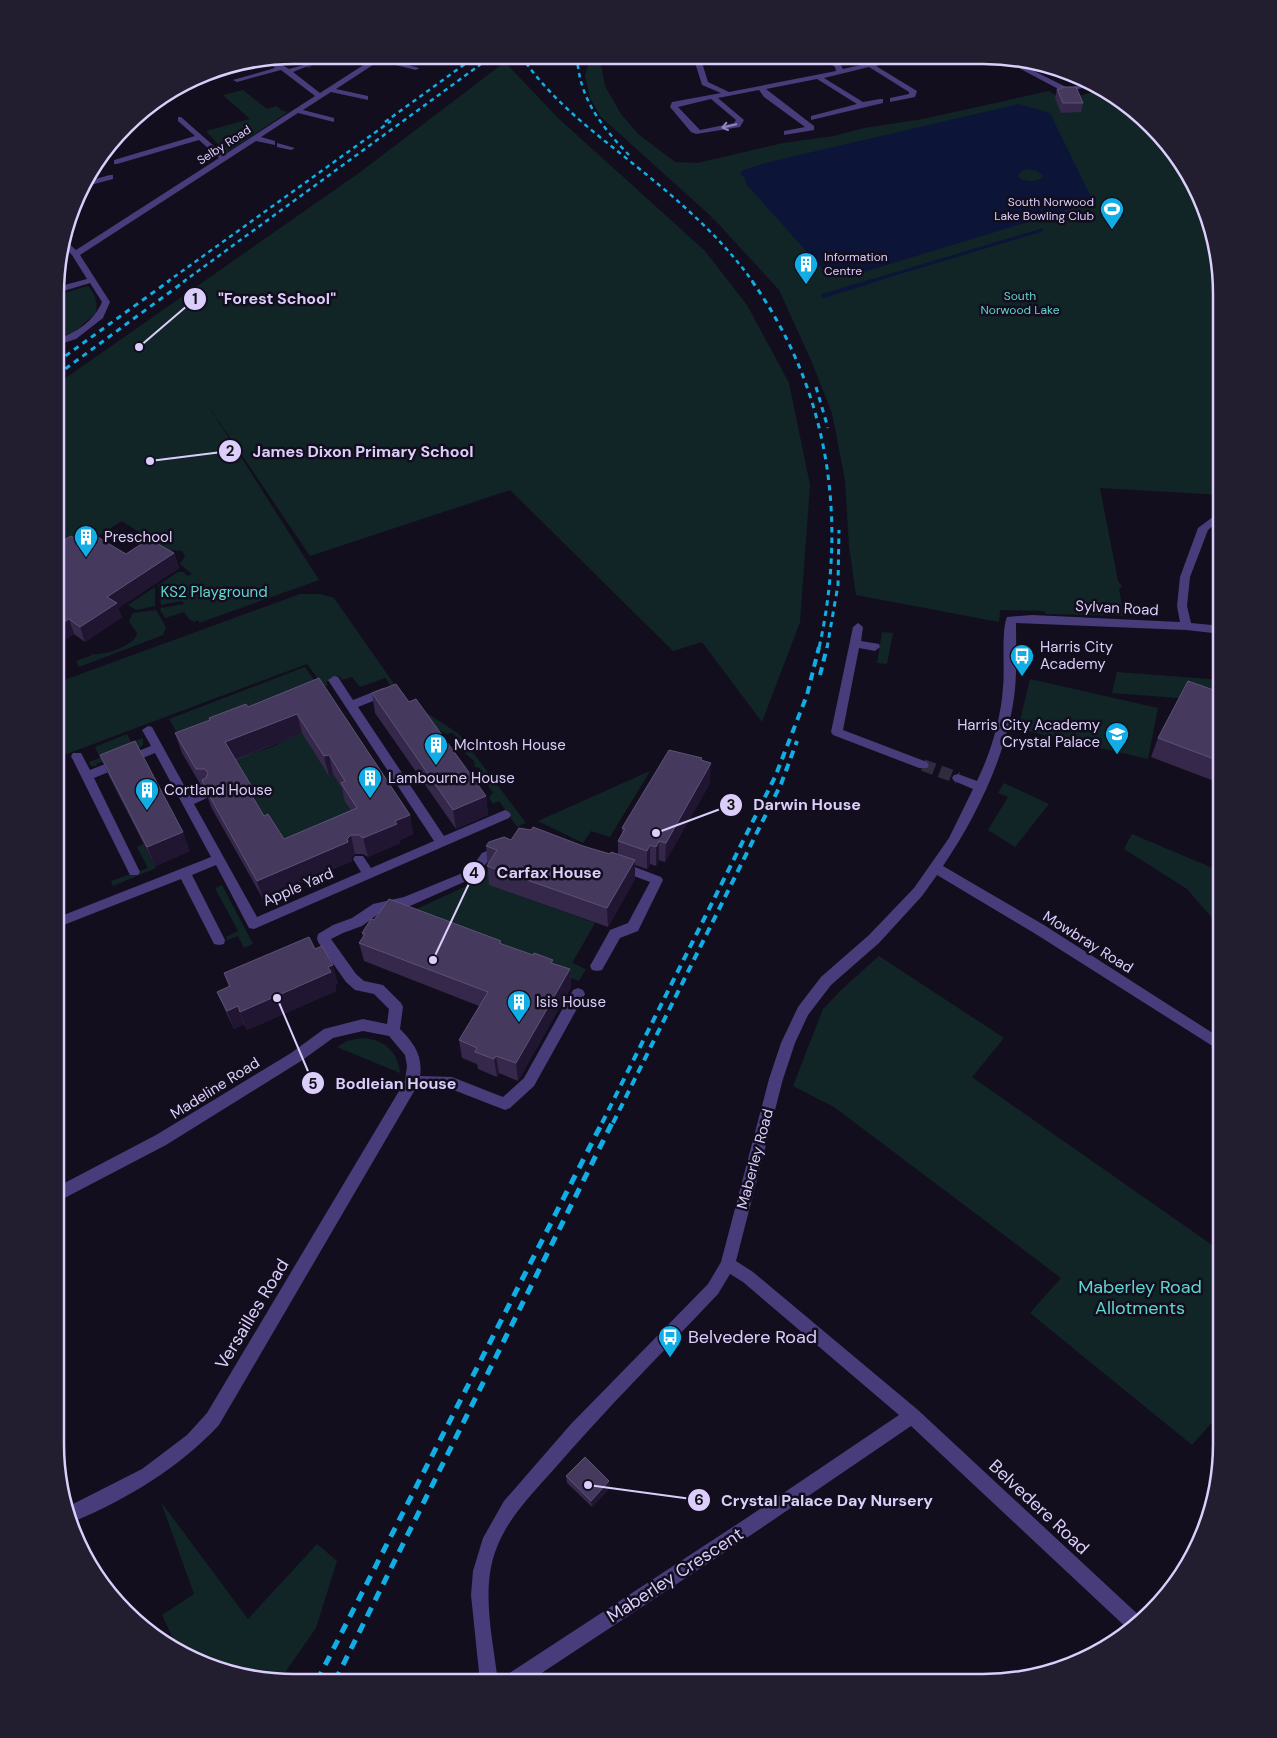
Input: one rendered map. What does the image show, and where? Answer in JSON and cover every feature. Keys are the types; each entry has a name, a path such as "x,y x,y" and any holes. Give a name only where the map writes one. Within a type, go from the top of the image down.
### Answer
{"street":[{"name":"Selby Road","path":"75,254 370,64"},
{"path":"403,64 416,68"},
{"path":"699,64 705,83 728,94"},
{"path":"835,64 840,72"},
{"path":"713,97 740,120 737,124 700,132 694,130 674,107 675,104 879,64"},
{"path":"274,65 278,69 288,72 311,94 321,96"},
{"path":"288,72 306,65"},
{"path":"871,66 913,92 912,95 893,100"},
{"path":"1021,67 1066,90 1083,86"},
{"path":"237,80 278,69"},
{"path":"818,77 858,101 861,105"},
{"path":"760,88 811,128 787,133"},
{"path":"331,90 365,98"},
{"path":"814,118 880,101"},
{"path":"298,111 331,120"},
{"path":"181,119 224,158"},
{"path":"117,162 201,137"},
{"path":"256,138 272,143"},
{"path":"280,145 291,148"},
{"path":"93,182 110,177"},
{"path":"64,340 73,337 100,316 106,302 69,247"},
{"path":"64,288 92,280"},
{"path":"1186,626 1182,594 1185,577 1203,528 1213,520"},
{"name":"Sylvan Road","path":"1010,620 1032,619 1186,626 1213,629"},
{"name":"Maberley Road","path":"488,1674 480,1595 482,1571 489,1544 510,1507 577,1430 713,1289 728,1264 776,1079 788,1043 803,1011 826,981 898,915 936,868 954,840 988,770 1002,730 1009,689 1010,620"},
{"path":"858,627 837,732 923,765"},
{"path":"854,644 875,647"},
{"path":"334,680 442,843"},
{"path":"352,705 392,689"},
{"name":"Apple Yard","path":"148,730 254,924 505,815"},
{"path":"88,775 157,748"},
{"path":"78,756 134,872"},
{"path":"958,778 980,787"},
{"path":"187,802 207,793"},
{"path":"510,845 486,856 476,870 469,875 406,902 378,908 357,922 317,939 360,986 378,989 396,1007 394,1031 410,1048 416,1066 412,1082 452,1083 505,1104 529,1082 578,994"},
{"path":"64,920 218,859"},
{"path":"359,860 369,874"},
{"path":"597,966 615,934 633,927 657,880 606,861"},
{"name":"Mowbray Road","path":"936,868 1039,929 1213,1040"},
{"path":"184,872 219,940"},
{"name":"Madeline Road","path":"64,1192 161,1140 296,1058 329,1033 362,1025 394,1031"},
{"name":"Versailles Road","path":"74,1512 148,1475 193,1441 213,1419 412,1082"},
{"name":"Belvedere Road","path":"728,1264 748,1277 912,1416 1131,1620"},
{"name":"Maberley Crescent","path":"523,1674 751,1525 912,1416"}],"green space":[{"name":"KS2 Playground","path":"502,64 507,64 557,117 705,251 747,305 789,383 810,485 800,622 762,722 702,642 673,651 510,490 310,556 206,402 319,580 199,623 198,620 194,622 189,619 184,612 165,618 160,610 161,608 184,604 182,601 161,605 158,585 178,572 184,572 187,576 192,574 180,564 185,556 182,551 166,550 122,521 67,556 64,555 64,379 359,173"},
{"name":"South Norwood Lake","path":"588,64 601,64 605,86 621,114 638,134 675,162 697,163 783,143 834,136 864,128 923,119 1049,91 1057,96 1082,95 1094,92 1111,102 1146,131 1175,166 1190,192 1201,220 1209,249 1213,279 1213,494 1100,488 1118,581 1122,586 1119,589 1123,612 1128,616 1046,614 1044,611 1000,610 999,622 856,595 849,546 845,480 832,413 811,360 779,290 714,219 708,220 713,218 601,117 590,98 585,75"},
{"path":"243,90 267,109 277,106 281,110 288,112 226,153 206,131 250,119 223,95"},
{"path":"88,286 97,305 96,313 74,332 64,336 64,294"},
{"path":"155,587 155,606 136,610 128,605"},
{"path":"300,594 320,594 334,598 404,698 459,734 526,823 517,827 499,801 493,804 489,798 493,792 489,788 489,782 480,774 480,768 475,767 474,761 465,753 461,742 453,733 446,734 432,726 396,693 385,678 360,687 352,677 342,680 339,676 326,682 328,685 324,687 307,664 64,755 64,680"},
{"path":"156,610 166,627 163,635 79,667 76,662 80,660 93,654 119,649 132,642 137,633 129,621 133,613"},
{"path":"882,632 893,633 887,664 877,663"},
{"path":"305,667 320,689 183,743 169,719"},
{"path":"1117,672 1213,679 1213,706 1179,698 1112,693"},
{"path":"1030,679 1158,708 1148,759 1018,729"},
{"path":"303,728 315,746 311,748 315,754 320,753 329,775 333,774 350,800 346,802 368,828 286,863 225,759 267,749 286,740"},
{"path":"127,734 131,742 143,738 143,745 136,750 96,764 97,766 91,766 89,762 100,758 95,747"},
{"path":"650,771 610,837 591,831 583,843 538,821"},
{"path":"1004,783 1049,804 1015,847 988,830 1008,797 998,793"},
{"path":"1132,834 1213,868 1213,919 1187,889 1124,849"},
{"path":"143,844 156,868 113,886 111,881 148,868 137,847"},
{"path":"488,871 496,874 490,885 595,923 572,963 586,969 579,981 517,958 410,912 475,882"},
{"path":"222,885 253,944 244,948 238,936 227,940 226,937 238,931 215,888"},
{"name":"Maberley Road Allotments","path":"879,956 1004,1038 972,1077 1213,1246 1213,1421 1192,1445 1030,1313 1061,1278 834,1107 793,1086 823,1009"},
{"path":"362,1038 377,1041 388,1048 396,1058 400,1073 337,1047 347,1041"},
{"path":"161,1502 248,1619 317,1544 337,1561 316,1628 284,1674 249,1670 220,1662 192,1651 174,1640 162,1615 194,1594"}],"water":[{"path":"1019,104 1050,113 1091,197 1087,204 854,275 835,274 824,271 746,184 745,178 740,174 743,170 769,162","holes":["1028,169 1037,171 1044,176 1035,181 1028,181 1018,177 1021,171"]}],"building":[{"path":"1061,87 1076,87 1083,103 1063,103 1057,89 1062,89"},
{"path":"86,530 126,554 149,539 174,553 107,597 117,603 80,627 69,619 64,622 64,540 71,536 74,538"},
{"path":"319,678 410,815 395,821 397,824 363,838 359,835 351,835 347,839 348,842 257,881 205,788 202,780 206,778 208,773 205,769 196,769 175,733 246,704 248,707","holes":["297,714 324,756 329,755 345,781 341,783 357,808 284,839 268,814 264,816 248,789 252,787 225,742"]},
{"path":"1188,681 1213,690 1213,759 1158,738"},
{"name":"McIntosh House","path":"396,684 409,702 416,699 486,796 453,810 372,693"},
{"name":"Cortland House","path":"135,741 183,832 147,847 100,755"},
{"path":"669,750 702,758 701,760 711,763 666,843 659,841 656,847 650,845 647,851 618,841 625,829 622,828"},
{"path":"533,827 583,846 635,860 607,908 487,866 497,850 486,846 489,842 504,837 511,840 519,828 531,830"},
{"path":"389,899 501,941 499,943 553,960 551,963 570,969 516,1063 496,1056 494,1059 475,1052 477,1048 459,1040 488,992 359,943 365,934 362,933 371,919 374,920"},
{"path":"309,937 315,949 322,946 333,965 328,967 331,972 240,1012 238,1006 227,1011 217,992 230,986 224,973"},
{"path":"585,1457 609,1481 591,1501 566,1476"}],"waterway":[{"path":"868,282 1042,230"},
{"path":"823,296 872,281"}],"tunnel":[{"path":"923,765 958,778"}],"railway":[{"path":"385,122 465,64"},
{"path":"183,282 481,64"},
{"path":"527,64 548,89 577,118 702,223 753,282"},
{"path":"578,64 582,85 593,110 609,133 629,155"},
{"path":"167,282 391,121"},
{"path":"64,357 169,281"},
{"path":"64,370 185,281"},
{"path":"752,281 778,323 799,366 815,411 825,457 831,504 832,552 828,600 819,648"},
{"path":"816,387 828,428"},
{"path":"827,648 838,585 839,530"},
{"path":"603,1121 775,777 807,695 819,647"},
{"path":"820,675 827,647"},
{"path":"613,1123 781,784 797,741"},
{"path":"321,1674 603,1121"},
{"path":"338,1674 613,1121"}],"place":[{"name":"South Norwood Lake Bowling Club","path":"1112,230"},
{"name":"Information Centre","path":"806,285"},
{"name":"\"Forest School\"","path":"139,347"},
{"name":"James Dixon Primary School","path":"150,461"},
{"name":"Preschool","path":"86,558"},
{"name":"Harris City Academy","path":"1022,677"},
{"name":"Harris City Academy Crystal Palace","path":"1117,755"},
{"name":"McIntosh House","path":"436,766"},
{"name":"Lambourne House","path":"370,799"},
{"name":"Cortland House","path":"147,811"},
{"name":"Darwin House","path":"656,833"},
{"name":"Carfax House","path":"433,960"},
{"name":"Bodleian House","path":"277,998"},
{"name":"Isis House","path":"519,1023"},
{"name":"Belvedere Road","path":"670,1358"},
{"name":"Crystal Palace Day Nursery","path":"588,1485"}]}
